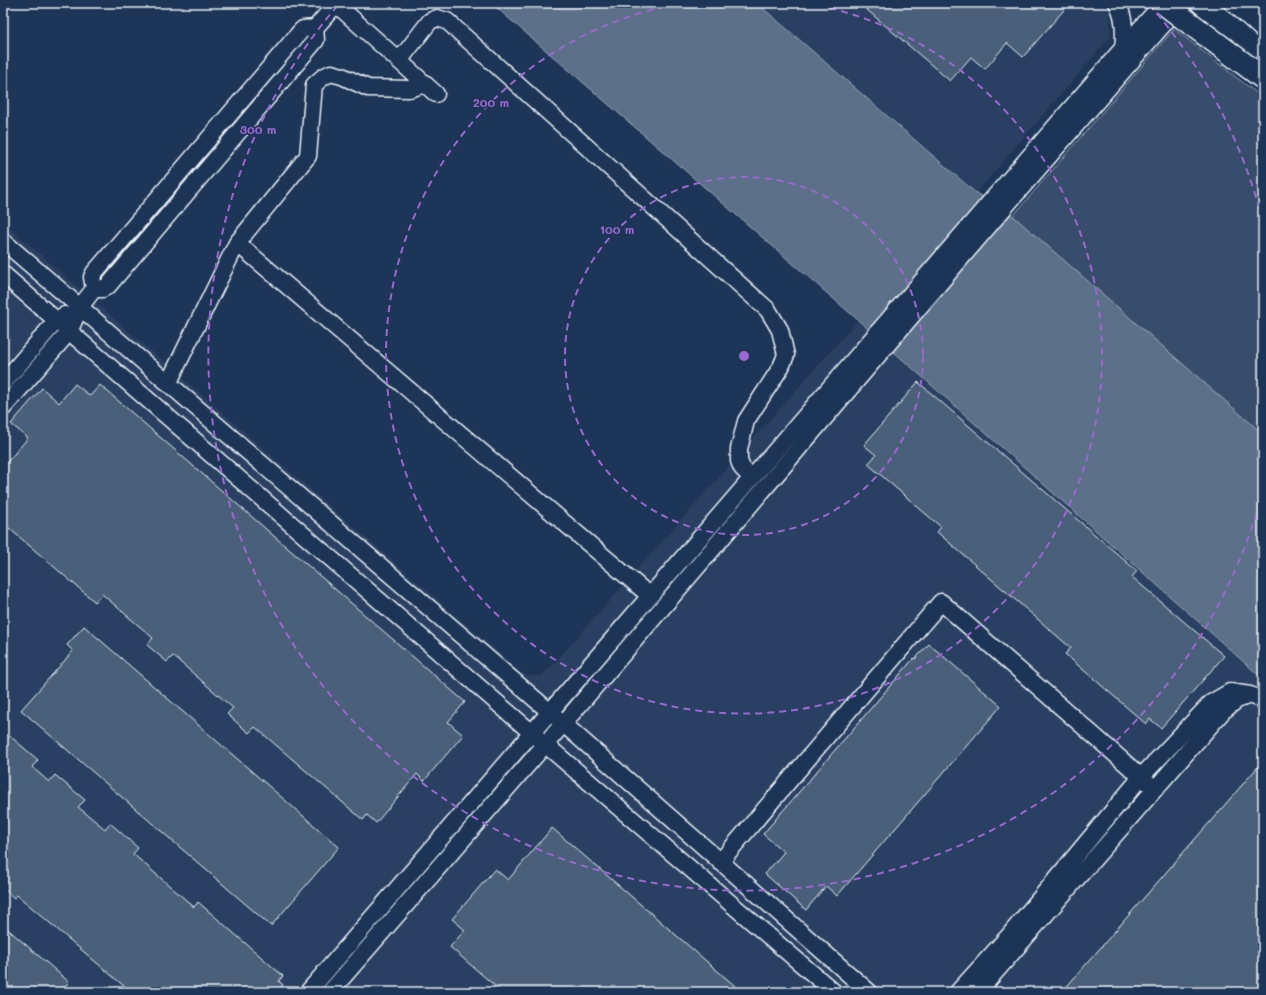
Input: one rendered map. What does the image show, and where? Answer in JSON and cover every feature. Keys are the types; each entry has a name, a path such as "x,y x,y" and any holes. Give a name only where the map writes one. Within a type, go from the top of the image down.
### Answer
{"highway":[{"path":"1163,3 1263,78"},
{"path":"1202,3 1263,58"}],"street":[{"path":"1116,3 1124,21 1125,33 1123,48"},
{"path":"330,992 563,724 874,348 1005,195 1123,48 1163,3"},
{"path":"1005,195 1182,3"},
{"path":"3,408 69,332 80,307 94,289 92,277 94,273 300,32 303,29 315,28 336,4 431,89 368,88 342,76 331,73 323,77 314,85 308,156 237,243 168,384"},
{"path":"399,60 430,21 437,18 447,20 768,310 780,330 786,355 781,367 746,421 739,449 739,461 742,468 752,478"},
{"path":"3,240 168,384 550,712 869,992"},
{"path":"237,243 650,596"},
{"path":"3,274 532,733 834,992"},
{"path":"3,383 56,320 80,307"},
{"path":"308,992 752,478 874,348"},
{"path":"720,862 941,602 1155,789"},
{"path":"958,992 1007,938 1141,777 1211,703 1230,692 1257,697"},
{"path":"978,992 1224,711 1236,700 1257,697"}],"shaded area":[{"path":"491,3 757,3 976,193 1013,216 1263,434 1263,679 858,320"},
{"path":"757,3 1099,3 1109,11 1111,36 976,193"},
{"path":"1174,29 1263,98 1263,434 1013,216"},
{"path":"3,222 524,675 532,676 541,676 551,667 858,320 1263,679 1263,992 3,992"}],"building":[{"path":"859,3 1070,3 1023,57 1007,43 985,69 971,57 950,81"},
{"path":"918,382 1137,571 1132,577 1224,656 1161,728 1150,719 1146,724 1065,654 1071,648 937,532 941,527 868,464 876,455 864,445"},
{"path":"75,384 90,396 100,385 465,702 448,722 463,735 424,781 417,774 376,823 367,815 363,820 255,727 249,733 227,714 233,708 173,656 167,662 147,645 153,638 102,594 95,602 3,523 3,467 28,438 11,424 42,388 59,403"},
{"path":"84,626 339,847 271,926 21,710 73,651 67,645"},
{"path":"929,644 1001,706 837,896 826,886 806,910 765,874 784,852 763,834 914,658 915,659"},
{"path":"10,736 38,760 32,767 49,782 55,775 85,800 78,807 105,829 110,823 138,848 133,854 194,907 198,902 283,976 279,981 283,985 277,992 131,992 17,895 14,898 3,888 3,744"},
{"path":"1263,761 1263,992 1062,992"},
{"path":"552,828 742,992 502,992 450,947 465,930 452,919 495,869 508,880"},
{"path":"3,925 69,982 60,992 3,992"}]}
